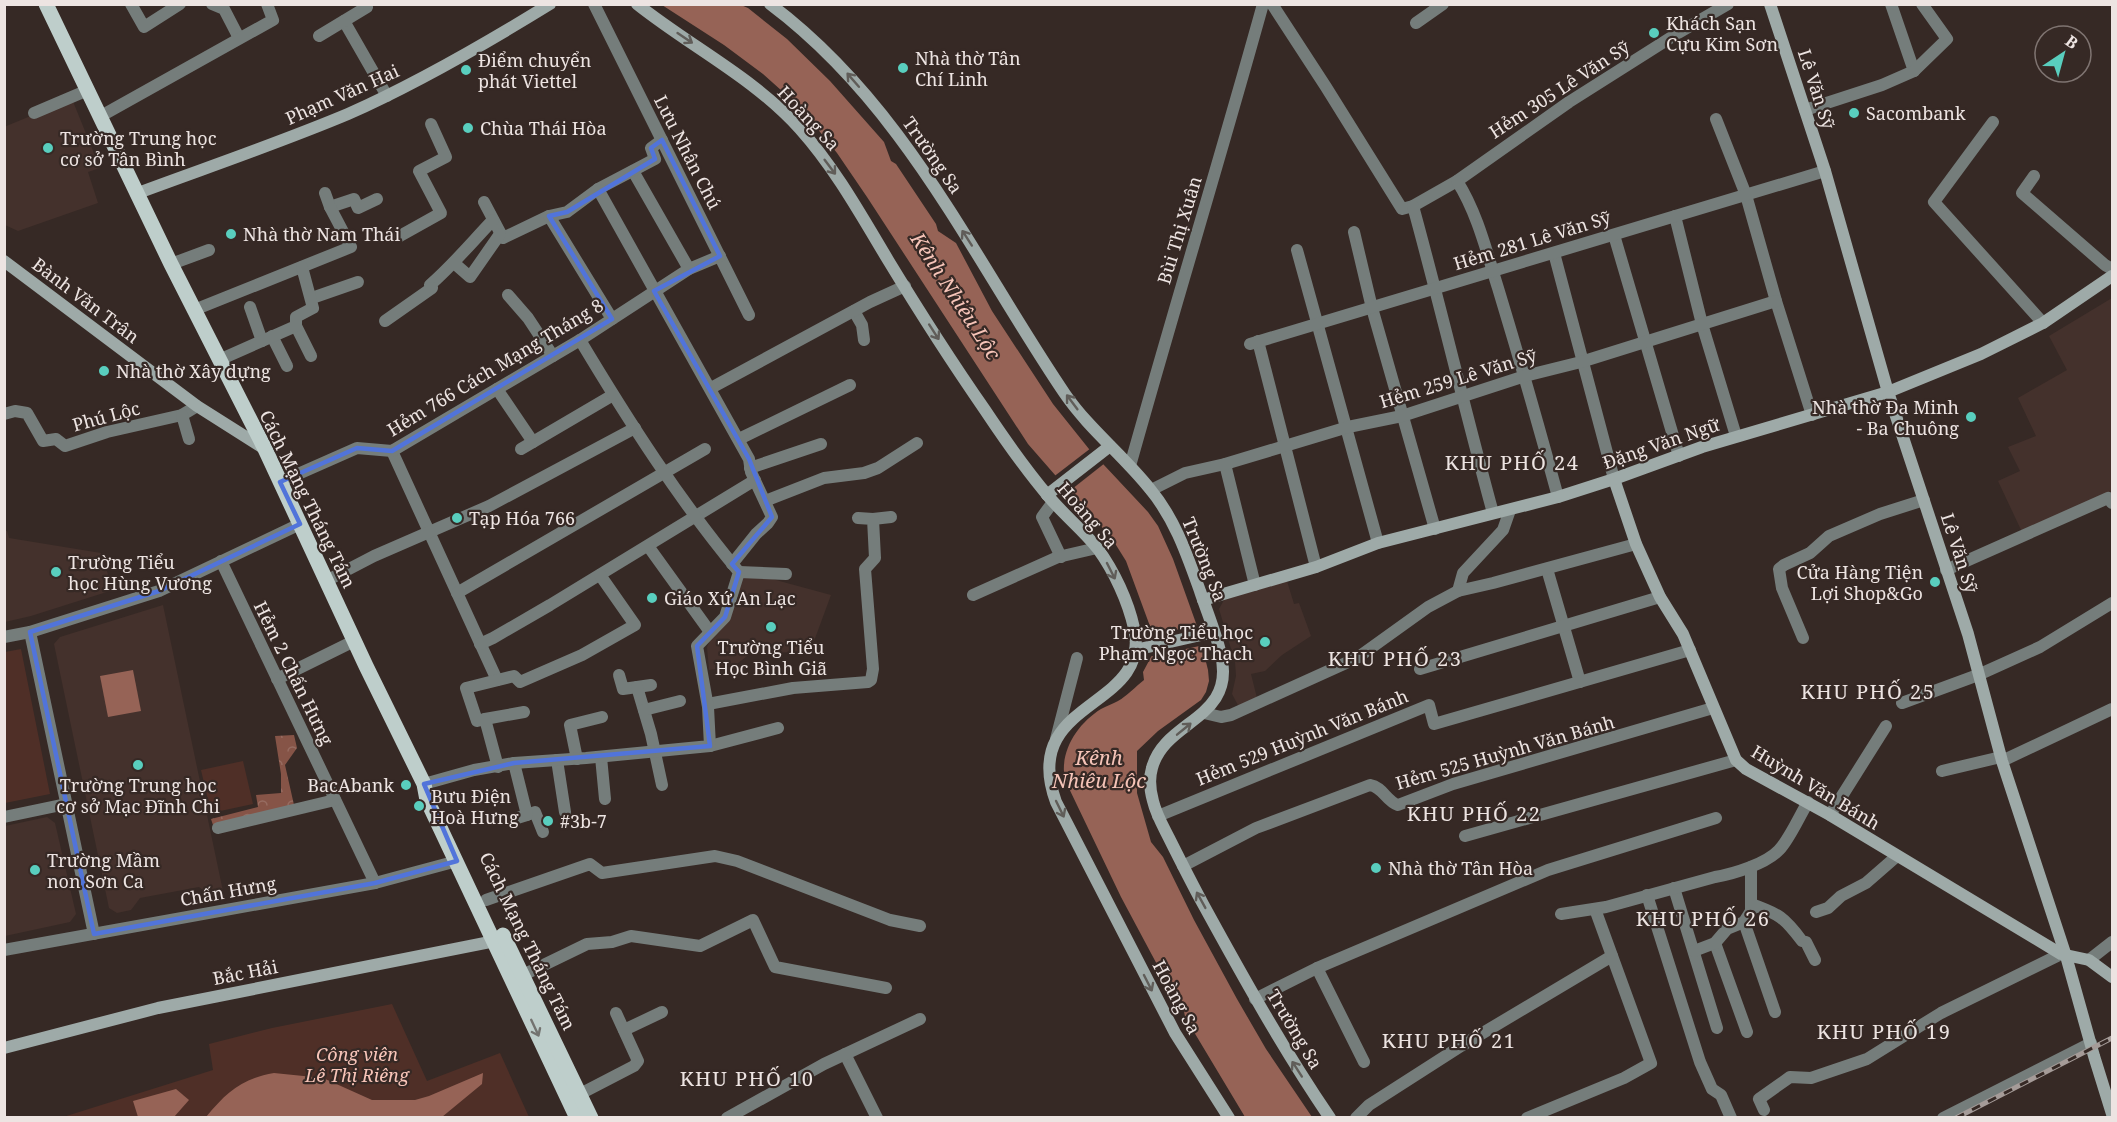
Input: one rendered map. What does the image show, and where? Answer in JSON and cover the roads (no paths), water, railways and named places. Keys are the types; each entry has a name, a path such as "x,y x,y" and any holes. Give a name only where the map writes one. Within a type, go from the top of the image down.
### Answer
{"main road":[{"name":"Cách Mạng Tháng Tám","path":"51,6 88,90 171,264 265,449 354,641 424,784 427,800 577,1118"},
{"name":"Cách Mạng Tháng Tám","path":"424,784 437,797 591,1118"}],"street":[{"path":"131,4 144,27 180,4"},
{"path":"212,4 224,9 239,38"},
{"path":"101,116 273,20 267,4"},
{"name":"Phạm Văn Hai","path":"138,193 311,129 387,96 490,41 550,4"},
{"name":"Lưu Nhân Chú","path":"594,4 749,315"},
{"name":"Trường Sa","path":"770,4 826,50 898,135 974,248 1067,397 1151,490 1180,537 1215,632 1222,659 1223,678 1215,700 1204,713 1168,742 1155,760 1150,786 1158,816 1255,999 1330,1118"},
{"name":"Bùi Thị Xuân","path":"1130,466 1263,4"},
{"path":"1272,4 1402,209 1413,206 1493,513"},
{"path":"1416,23 1443,4"},
{"name":"Hẻm 305 Lê Văn Sỹ","path":"1413,206 1457,181 1569,102 1728,4"},
{"name":"Lê Văn Sỹ","path":"1770,4 1825,171 1888,392 1968,634 2002,759 2112,1113"},
{"path":"1891,4 1914,71"},
{"path":"1805,110 1882,85 1914,71 1947,39 1922,4"},
{"name":"Hoàng Sa","path":"640,5 754,87 801,130 846,190 984,408 1050,498 1097,548 1108,564 1130,614 1136,650 1129,669 1118,684 1077,713 1056,739 1049,773 1051,788 1056,802 1174,1033 1229,1118"},
{"path":"319,36 367,7"},
{"path":"344,21 387,96"},
{"path":"34,113 88,90"},
{"path":"1716,119 1746,195 1812,415"},
{"path":"1993,122 1934,202 2043,323"},
{"path":"398,237 441,213 418,171 446,157 431,124"},
{"path":"484,202 503,238 549,216 567,212 598,189 655,159 651,148 662,140"},
{"path":"633,171 689,270"},
{"name":"Hẻm 281 Lê Văn Sỹ","path":"1284,446 1254,343 1825,171"},
{"path":"2034,176 2022,193 2112,269"},
{"path":"1457,181 1466,195 1492,271 1525,376 1558,497"},
{"path":"598,189 739,439 772,517 756,534 735,568 725,617 697,646 708,704 710,746"},
{"path":"194,310 351,247 325,193"},
{"path":"330,207 354,199 358,208 377,199"},
{"path":"549,216 612,319"},
{"path":"1675,216 1702,324 1736,436"},
{"path":"385,321 431,287 493,220"},
{"path":"1354,232 1372,308 1435,529"},
{"path":"454,263 470,277 500,234"},
{"path":"1614,235 1679,456"},
{"path":"171,264 209,250"},
{"path":"1297,250 1348,427 1378,543"},
{"path":"1554,253 1581,362 1614,479"},
{"name":"Hẻm 766 Cách Mạng Tháng 8","path":"280,482 357,448 392,451 580,340 689,270 720,256"},
{"path":"302,267 313,308 296,317 296,326 312,356"},
{"name":"Bành Văn Trân","path":"8,268 197,406 265,449"},
{"name":"Đặng Văn Ngữ","path":"1203,600 1316,567 1378,543 1558,497 1736,436 1888,392 1981,354 2043,323 2112,276"},
{"path":"312,298 358,282"},
{"path":"711,388 905,286"},
{"path":"508,295 528,318 553,356"},
{"name":"Hẻm 259 Lê Văn Sỹ","path":"1151,490 1185,474 1348,427 1402,416 1525,376 1581,362 1776,301"},
{"path":"250,307 267,339 287,366"},
{"path":"854,311 862,325 864,340"},
{"path":"219,360 296,326"},
{"path":"580,340 664,471 735,568 786,574"},
{"path":"739,439 850,385"},
{"path":"497,389 533,442"},
{"path":"521,449 613,394"},
{"name":"Phú Lộc","path":"4,414 15,411 27,414 43,441 56,439 65,446 107,432 182,415 197,406"},
{"path":"182,415 189,439"},
{"path":"326,581 374,556 489,506 635,428"},
{"path":"765,501 824,478 864,473 878,468 917,443"},
{"path":"750,468 820,444"},
{"path":"1284,446 1316,567"},
{"path":"1061,556 1042,517 1050,498 1058,486 1110,447"},
{"path":"457,593 705,449"},
{"path":"392,451 497,680"},
{"path":"1225,464 1255,585"},
{"name":"Huỳnh Văn Bánh","path":"1614,479 1636,544 1660,597 1690,650 1736,760 1746,769 1808,802 2063,955 2089,960 2112,977"},
{"path":"480,644 600,575 755,480"},
{"path":"1946,570 2108,498 2112,503"},
{"path":"1803,639 1782,588 1779,569 1810,554 1829,536 1880,514 1924,500"},
{"path":"1458,591 1463,573 1503,530 1510,510"},
{"path":"858,518 891,517"},
{"path":"708,704 794,688 871,680 873,669 865,568 875,558 873,519"},
{"path":"4,637 30,632 159,591 300,524"},
{"path":"1204,713 1221,717 1231,716 1357,658 1428,607 1458,591 1636,544"},
{"path":"648,546 710,632"},
{"path":"973,595 1061,556 1097,548"},
{"name":"Hẻm 2 Chấn Hưng","path":"220,561 375,883"},
{"path":"1547,569 1580,682"},
{"path":"524,712 477,721 466,688 514,676 520,682 582,655 635,625 600,575"},
{"path":"1420,669 1660,597"},
{"path":"1902,703 1978,675 2040,647 2112,603"},
{"path":"30,632 94,934"},
{"path":"1136,650 1215,632"},
{"path":"277,679 354,641"},
{"name":"Hẻm 529 Huỳnh Văn Bánh","path":"1158,816 1429,705 1434,724 1690,650"},
{"path":"1056,739 1077,658"},
{"path":"619,675 623,689 651,686"},
{"path":"637,687 662,785"},
{"path":"644,710 680,701"},
{"name":"Hẻm 525 Huỳnh Văn Bánh","path":"1183,866 1256,828 1370,785 1378,787 1393,803 1402,804 1453,784 1713,708"},
{"path":"1941,771 2002,759 2112,709"},
{"path":"577,759 570,725 602,717"},
{"path":"485,719 498,767"},
{"path":"1830,815 1886,726"},
{"path":"424,784 474,770 514,763 710,746 778,728"},
{"path":"601,757 605,799"},
{"path":"557,760 565,812"},
{"path":"1465,837 1736,760"},
{"path":"514,763 527,815"},
{"path":"218,828 335,800"},
{"path":"1561,914 1595,909 1732,874 1751,867 1779,850 1808,802"},
{"path":"4,817 66,804"},
{"path":"514,819 535,813 543,832"},
{"path":"1255,999 1317,968 1548,870 1716,818"},
{"path":"486,900 590,864 602,873 715,856 737,861 890,920 920,926"},
{"path":"1816,912 1828,908 1841,897 1866,883 1897,856"},
{"name":"Chấn Hưng","path":"4,950 375,883 457,861"},
{"path":"1694,951 1715,943 1727,929 1744,922 1751,911 1751,867"},
{"path":"1674,888 1717,1028"},
{"path":"1647,895 1700,1062 1712,1089 1721,1095 1731,1118"},
{"path":"1751,904 1772,910 1786,921 1802,941 1806,942 1815,960"},
{"path":"1527,1118 1624,1078 1651,1063 1595,909"},
{"path":"523,975 587,944 612,942 631,936 700,946 753,920 775,967 886,988"},
{"path":"1744,922 1775,1012"},
{"name":"Bắc Hải","path":"4,1048 158,1008 495,941"},
{"path":"2089,960 2112,942"},
{"path":"1715,943 1747,1032"},
{"path":"1764,1110 1759,1099 1790,1077 1811,1078 1867,1059 1941,1014 2063,955"},
{"path":"1356,1118 1370,1105 1468,1042 1612,956"},
{"path":"1317,968 1364,1062"},
{"path":"624,1030 662,1012"},
{"path":"580,1094 634,1066 638,1061 616,1013"},
{"path":"727,1118 845,1054 920,1019"},
{"path":"1943,1118 2091,1043"},
{"path":"845,1054 877,1118"}],"water":[{"name":"Kênh Nhiêu Lộc","path":"662,5 741,5 748,8 787,39 830,81 884,142 891,161 896,164 936,224 938,231 956,243 992,311 1053,404 1089,449 1148,512 1158,526 1173,559 1197,626 1209,681 1201,700 1158,731 1137,751 1137,793 1151,842 1163,857 1194,920 1266,1049 1312,1117 1245,1117 1185,1017 1184,1011 1121,897 1065,780 1067,749 1077,731 1092,715 1121,699 1144,680 1143,672 1151,657 1151,629 1126,561 1091,511 1076,503 1069,491 1028,444 867,197 837,153 808,117 763,74 724,45"},
{"path":"133,670 141,711 108,717 100,676"},
{"path":"274,1073 323,1078 372,1100 415,1100 483,1073 482,1084 442,1117 206,1117 236,1088 252,1079"},
{"path":"176,1089 189,1100 174,1117 138,1117 133,1101"}],"railway":[{"path":"1956,1118 2112,1038"}],"place":[{"name":"Khách Sạn Cựu Kim Sơn","path":"1654,33"},
{"name":"Nhà thờ Tân Chí Linh","path":"903,68"},
{"name":"Điểm chuyển phát Viettel","path":"466,70"},
{"name":"Sacombank","path":"1854,113"},
{"name":"Chùa Thái Hòa","path":"468,128"},
{"name":"Trường Trung học cơ sở Tân Bình","path":"48,148"},
{"name":"Nhà thờ Nam Thái","path":"231,234"},
{"name":"Nhà thờ Xây dựng","path":"104,371"},
{"name":"Nhà thờ Đa Minh - Ba Chuông","path":"1971,417"},
{"name":"Tạp Hóa 766","path":"457,518"},
{"name":"Trường Tiểu học Hùng Vương","path":"56,572"},
{"name":"Cửa Hàng Tiện Lợi Shop&Go","path":"1935,582"},
{"name":"Giáo Xứ An Lạc","path":"652,598"},
{"name":"Trường Tiểu Học Bình Giã","path":"771,627"},
{"name":"Trường Tiểu học Phạm Ngọc Thạch","path":"1265,642"},
{"name":"Trường Trung học cơ sở Mạc Đĩnh Chi","path":"138,765"},
{"name":"BacAbank","path":"406,785"},
{"name":"Bưu Điện Hoà Hưng","path":"419,806"},
{"name":"#3b-7","path":"548,821"},
{"name":"Nhà thờ Tân Hòa","path":"1376,868"},
{"name":"Trường Mầm non Sơn Ca","path":"35,870"}],"district":[{"name":"KHU PHỐ 24","path":"1512,462"},
{"name":"KHU PHỐ 23","path":"1395,658"},
{"name":"KHU PHỐ 25","path":"1868,691"},
{"name":"KHU PHỐ 22","path":"1474,813"},
{"name":"KHU PHỐ 26","path":"1703,918"},
{"name":"KHU PHỐ 19","path":"1884,1031"},
{"name":"KHU PHỐ 21","path":"1449,1040"},
{"name":"KHU PHỐ 10","path":"747,1078"}],"park label":[{"name":"Công viên Lê Thị Riêng","path":"357,1064"}]}
